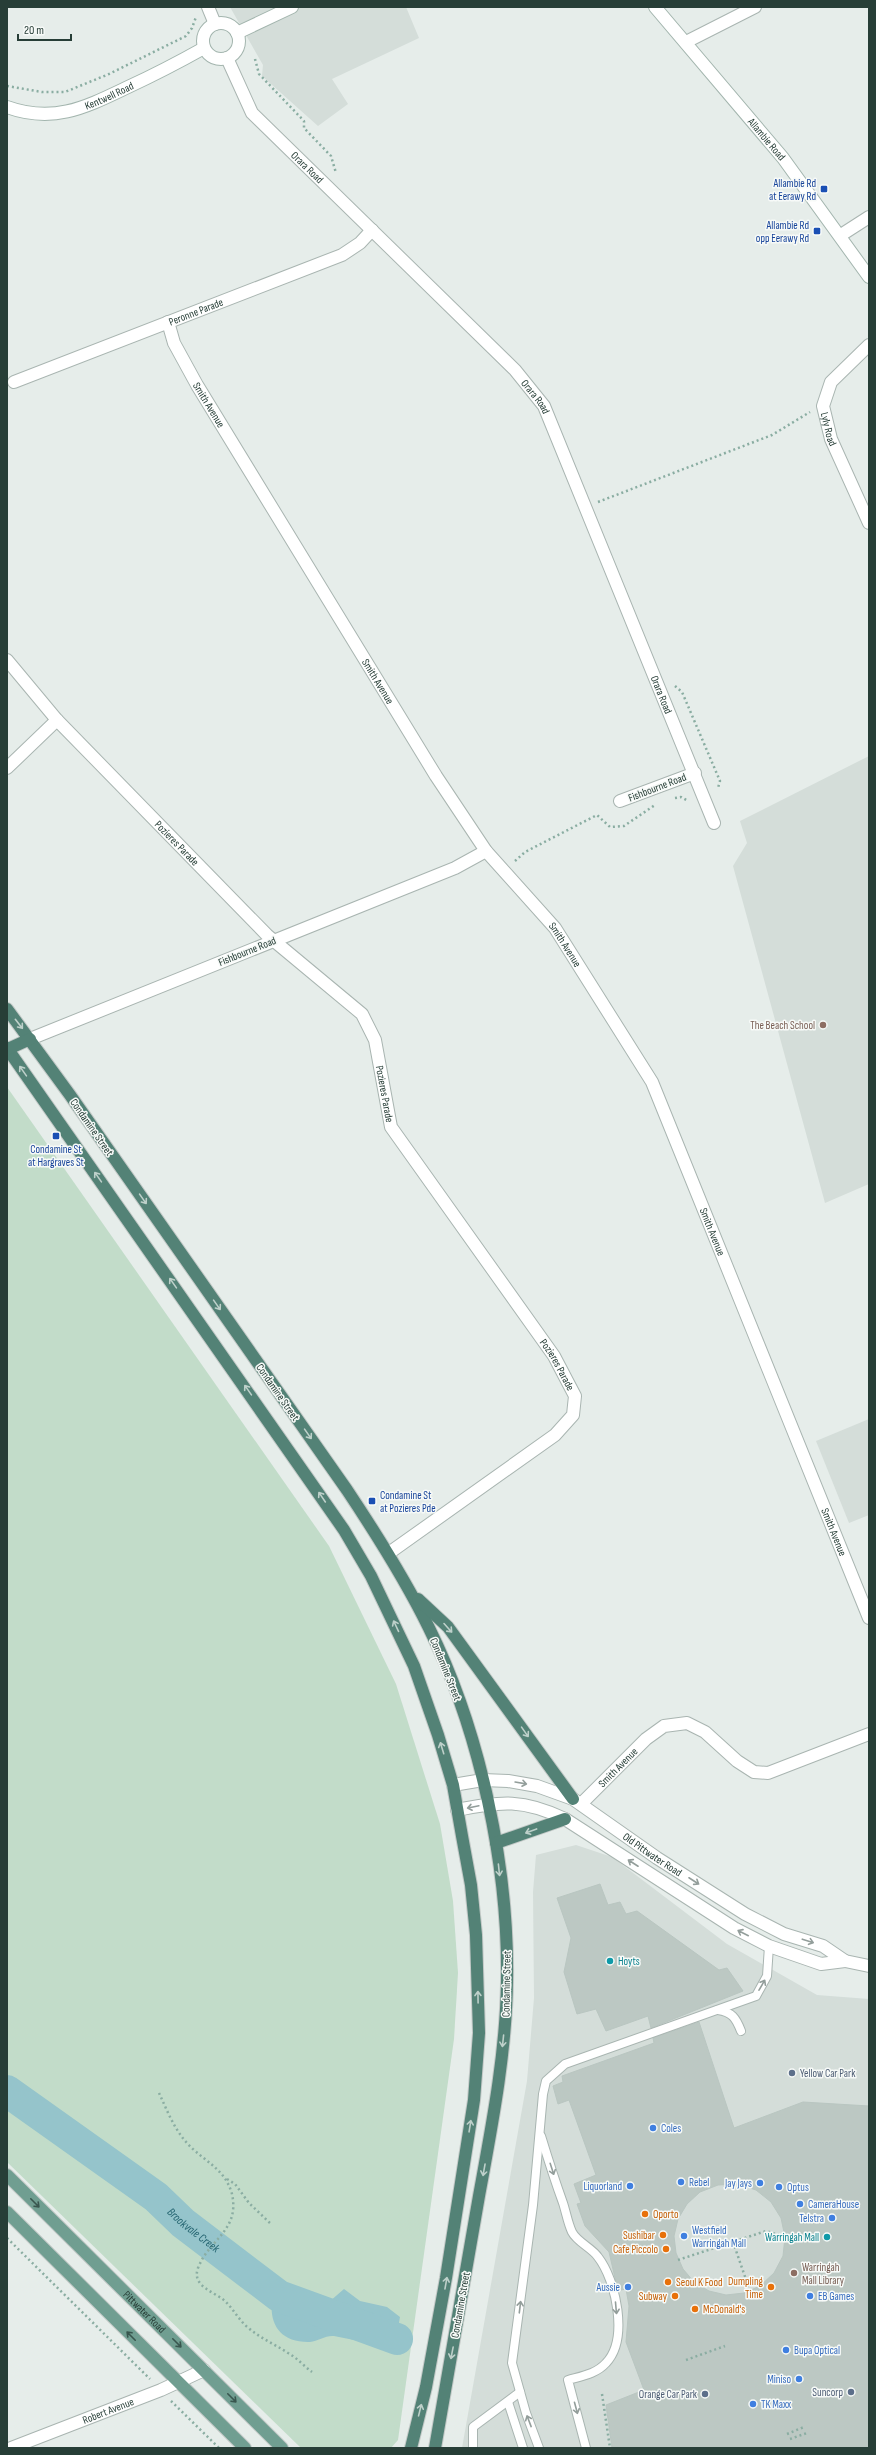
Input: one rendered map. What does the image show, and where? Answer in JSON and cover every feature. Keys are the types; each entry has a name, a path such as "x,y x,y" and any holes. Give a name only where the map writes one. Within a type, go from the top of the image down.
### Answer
{"highway":[{"name":"Condamine Street","path":"7,1009 30,1039 347,1490 389,1553 410,1591 447,1668 483,1780 496,1843 506,1937 505,2030 493,2120 435,2448"},
{"name":"Fishbourne Road","path":"8,1049 30,1039"},
{"name":"Condamine Street","path":"8,1049 226,1358 348,1536 371,1576 414,1666 453,1785 471,1885 476,1936 479,2026 478,2066 446,2278 426,2387 411,2448"},
{"path":"410,1591 448,1628 577,1802"},
{"path":"496,1843 565,1819"}],"main road":[{"name":"Pittwater Road","path":"7,2175 282,2448"},
{"path":"7,2212 245,2448"}],"street":[{"path":"237,33 292,7"},
{"name":"Allambie Road","path":"655,7 767,137 841,235 869,277"},
{"path":"686,42 755,7"},
{"path":"204,11 215,24"},
{"path":"215,24 230,26 237,33 239,39 236,51 227,58 211,56 204,48 203,37 210,27 215,24"},
{"name":"Kentwell Road","path":"7,106 33,114 50,114 80,109 171,67 204,48"},
{"name":"Orara Road","path":"227,58 252,113 515,370 544,406 695,773 714,823"},
{"path":"841,235 869,217"},
{"name":"Peronne Parade","path":"14,382 342,255 360,243 372,230"},
{"name":"Smith Avenue","path":"168,322 174,343 197,385 436,776 486,851 556,928 652,1082 869,1618"},
{"name":"Lyly Road","path":"869,345 831,382 823,406 824,422 830,439 869,523"},
{"name":"Pozieres Parade","path":"7,660 57,720 273,941 362,1014 375,1040 391,1127 554,1356 575,1396 573,1415 555,1435 389,1553"},
{"path":"7,768 57,720"},
{"name":"Fishbourne Road","path":"620,801 695,773"},
{"name":"Fishbourne Road","path":"30,1039 455,868 486,851"},
{"name":"Smith Avenue","path":"577,1802 646,1739 664,1726 687,1723 705,1732 737,1761 754,1772 768,1773 869,1734"},
{"name":"Old Pittwater Road","path":"453,1785 483,1780 508,1781 537,1786 577,1802 657,1858 745,1914 784,1934 824,1946 845,1961"},
{"name":"Old Pittwater Road","path":"457,1810 489,1804 513,1802 524,1804 565,1819 734,1928 769,1946 821,1964 845,1961 869,1966"},
{"name":"Robert Avenue","path":"11,2448 179,2382 204,2370"}],"lane":[{"path":"539,2448 512,2363 540,2132 543,2094 546,2081 554,2071 565,2064 756,1996 767,1976 769,1946"},
{"path":"718,2010 726,2011 734,2016 741,2030"},
{"path":"540,2132 572,2233 598,2256 606,2268 614,2288 617,2307 618,2333 614,2351 607,2362 593,2373 568,2380 586,2448"},
{"path":"473,2448 473,2427 520,2392"},
{"path":"508,2402 523,2448"}],"path":[{"path":"7,86 55,93 78,88 186,36 192,28 194,17 204,11"},
{"name":"Orara Road","path":"255,59 259,74 304,121 304,128 331,156 336,174"},
{"path":"598,502 772,435 808,412 823,406"},
{"path":"595,494 601,509"},
{"name":"Orara Road","path":"672,682 682,692 720,781 718,788"},
{"path":"673,798 681,797 688,801"},
{"path":"504,871 525,852 597,815 610,827 624,826 661,803"},
{"path":"159,2093 180,2135 226,2178 235,2184 249,2203 272,2225"},
{"path":"226,2178 233,2210 229,2226 200,2264 196,2273 198,2281 206,2290 225,2300 244,2324 273,2346 288,2352 312,2372"},
{"path":"678,2260 766,2231 786,2236"},
{"path":"7,2238 139,2368"},
{"path":"733,2242 750,2291"},
{"path":"686,2360 725,2346"},
{"path":"602,2394 610,2448"},
{"path":"180,2410 219,2448"},
{"path":"787,2434 804,2427"},
{"path":"790,2440 807,2433"}],"shaded area":[{"path":"230,7 406,7 419,38 332,79 348,104 318,126 262,76 263,65"},
{"name":"The Beach School","path":"869,756 869,1184 825,1203 733,866 747,843 740,821"},
{"path":"869,1419 869,1515 849,1523 816,1441"},
{"name":"Westfield Warringah Mall","path":"576,1845 612,1857 727,1944 817,1995 869,1999 869,2448 462,2448 527,2081 534,1998 533,1892 536,1855"}],"green space":[{"path":"7,1087 329,1546 396,1684 440,1824 453,1901 458,1973 454,2039 398,2440 391,2448 301,2448 7,2162"}],"water":[{"path":"276,2285 322,2305 329,2302 344,2289 360,2301 387,2307 400,2317 394,2350 334,2336 328,2336 310,2342 288,2338 275,2325 272,2316 273,2296"}],"building":[{"path":"600,1884 608,1905 620,1902 626,1914 637,1911 719,1970 727,1968 743,1991 651,2028 648,2016 606,2031 596,2009 577,2014 564,1972 571,1938 557,1898"},
{"name":"Warringah Mall","path":"699,2022 734,2128 803,2102 869,2106 869,2448 612,2448 606,2405 644,2390 626,2342 629,2306 626,2289 621,2290 616,2282 609,2252 585,2226 577,2204 581,2203 574,2184 596,2175 569,2100 558,2104 553,2086 563,2082 562,2076 654,2043 653,2038","holes":["737,2184 756,2190 771,2202 781,2218 785,2237 783,2256 774,2273 760,2286 744,2293 726,2295 709,2291 694,2282 683,2269 676,2253 674,2236 678,2219 687,2204 700,2192 718,2185"]}],"waterway":[{"name":"Brookvale Creek","path":"7,2091 156,2197 183,2223 279,2296 397,2339"}],"place":[{"name":"Allambie Rd at Eerawy Rd","path":"824,189"},
{"name":"Allambie Rd opp Eerawy Rd","path":"817,231"},
{"name":"The Beach School","path":"823,1025"},
{"name":"Condamine St at Hargraves St","path":"56,1136"},
{"name":"Condamine St at Pozieres Pde","path":"372,1501"},
{"name":"Hoyts","path":"610,1961"},
{"name":"Yellow Car Park","path":"792,2073"},
{"name":"Coles","path":"653,2128"},
{"name":"Rebel","path":"681,2182"},
{"name":"Jay Jays","path":"760,2183"},
{"name":"Liquorland","path":"630,2186"},
{"name":"Optus","path":"779,2187"},
{"name":"CameraHouse","path":"800,2204"},
{"name":"Oporto","path":"645,2214"},
{"name":"Telstra","path":"832,2218"},
{"name":"Sushibar","path":"663,2235"},
{"name":"Westfield Warringah Mall","path":"684,2236"},
{"name":"Warringah Mall","path":"827,2237"},
{"name":"Cafe Piccolo","path":"666,2249"},
{"name":"Warringah Mall Library","path":"794,2273"},
{"name":"Seoul K Food","path":"668,2282"},
{"name":"Aussie","path":"628,2287"},
{"name":"Dumpling Time","path":"771,2287"},
{"name":"Subway","path":"675,2296"},
{"name":"EB Games","path":"810,2296"},
{"name":"McDonald's","path":"695,2309"},
{"name":"Bupa Optical","path":"786,2350"},
{"name":"Miniso","path":"799,2379"},
{"name":"Suncorp","path":"851,2392"},
{"name":"Orange Car Park","path":"705,2394"},
{"name":"TK Maxx","path":"753,2404"}]}
